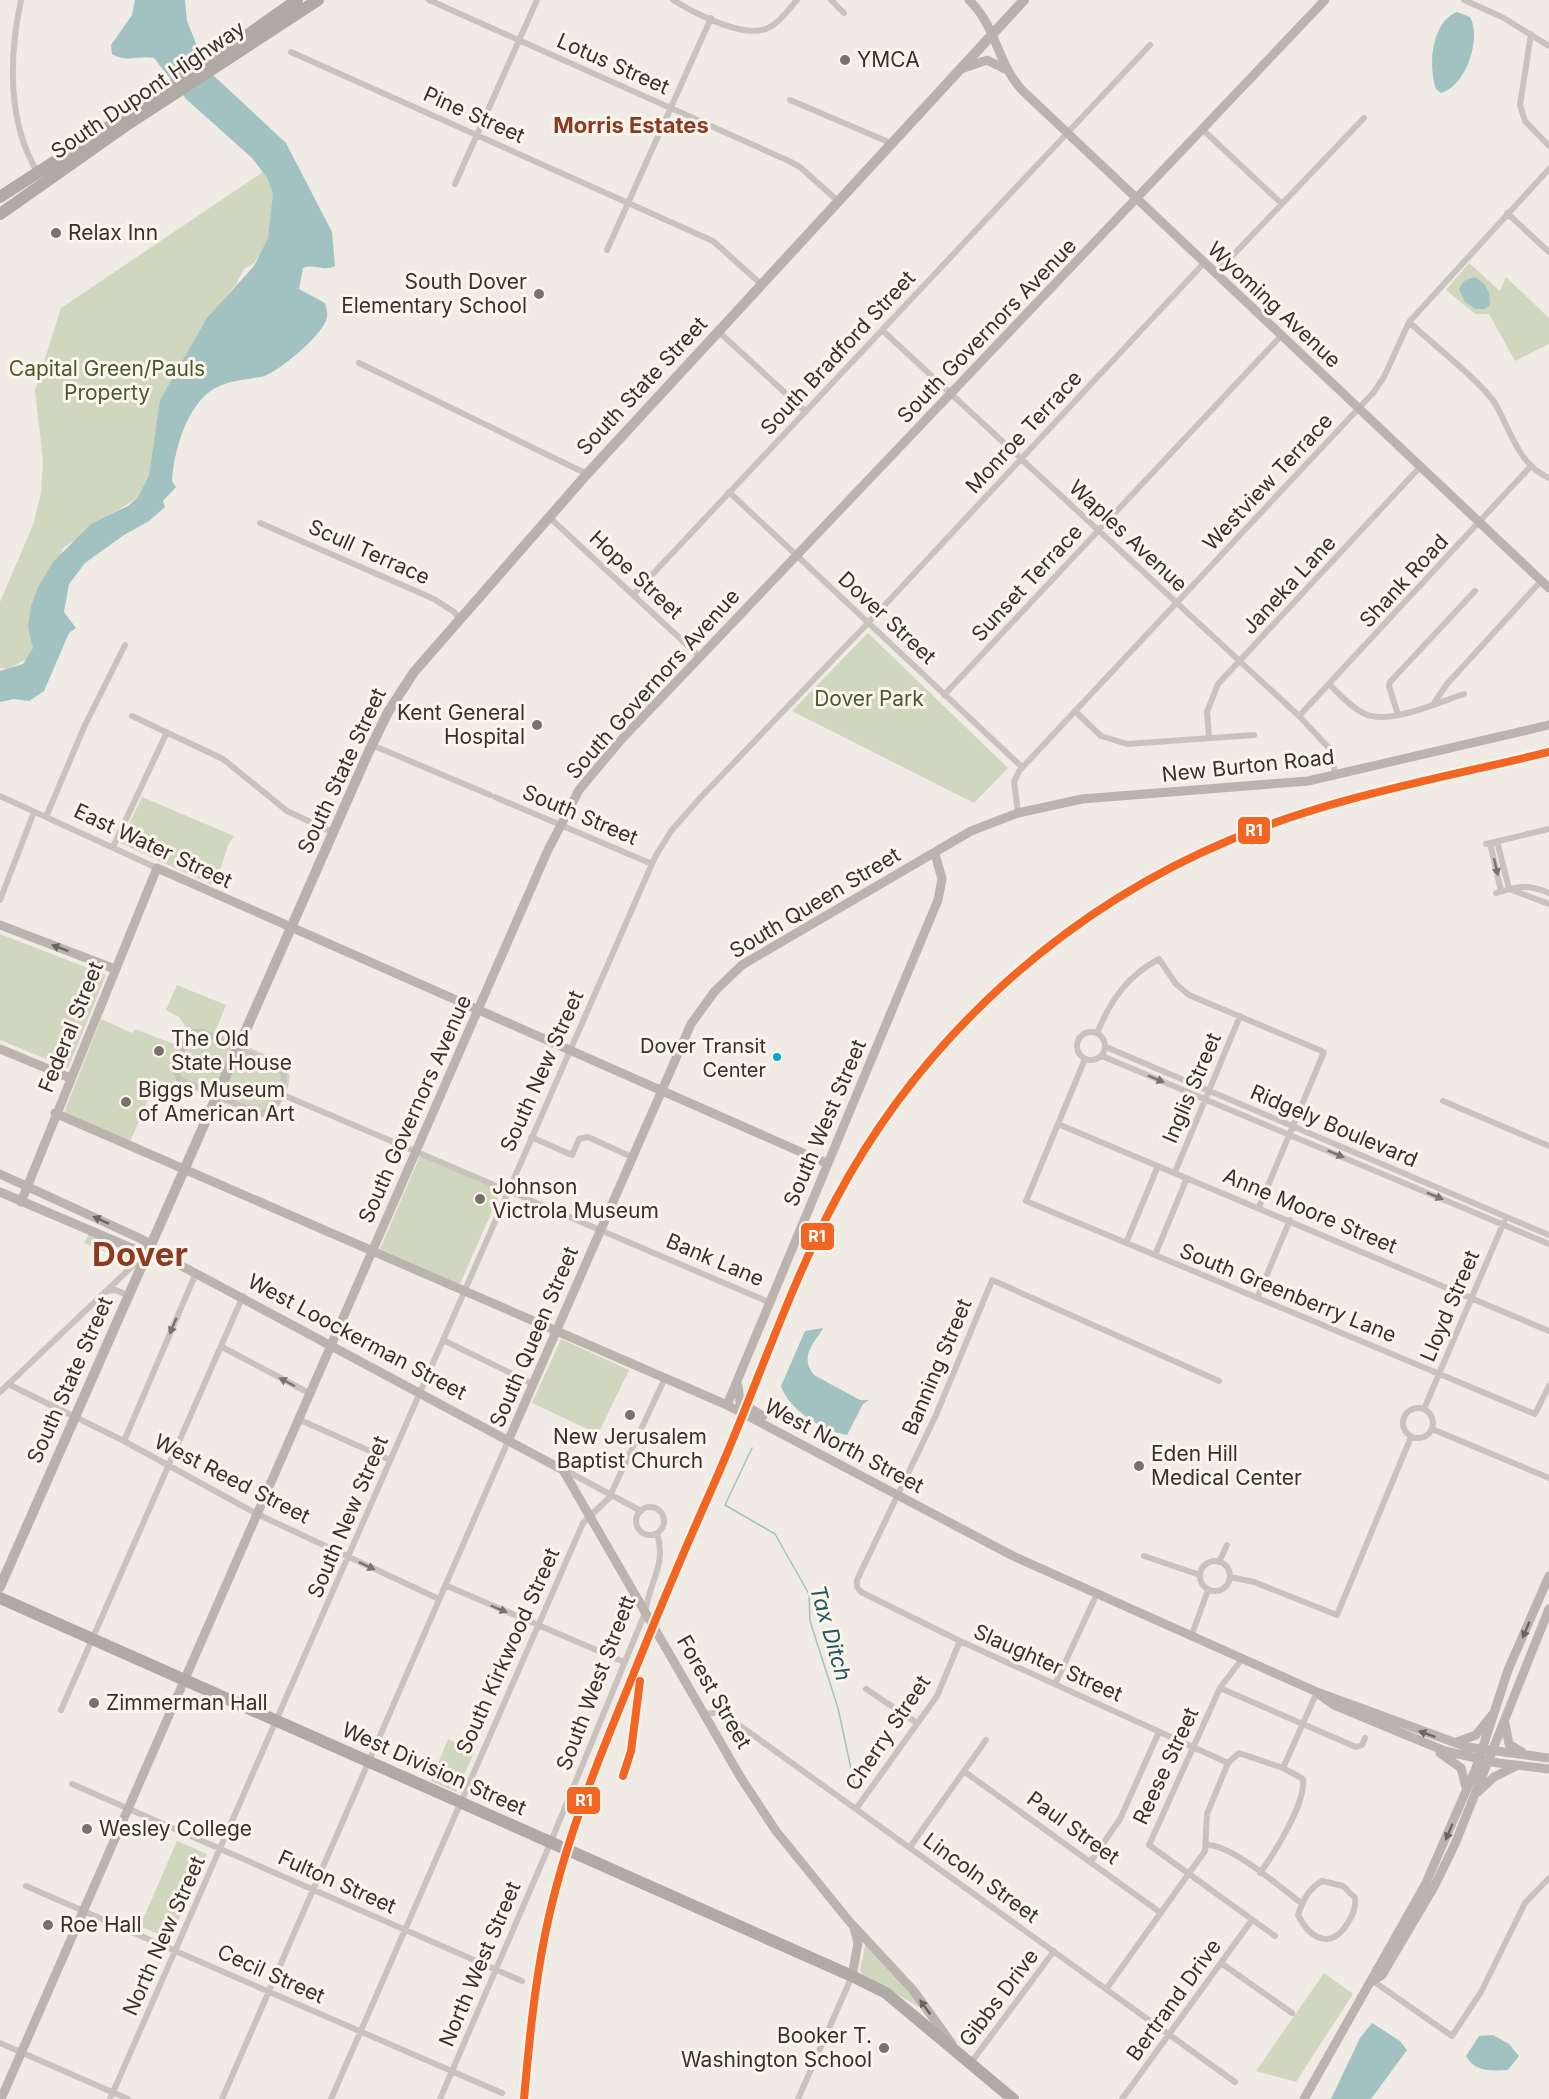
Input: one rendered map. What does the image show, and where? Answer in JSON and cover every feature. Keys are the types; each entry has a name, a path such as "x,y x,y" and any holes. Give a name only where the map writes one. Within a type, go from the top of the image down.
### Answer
{"highway":[{"name":"South Dupont Highway","path":"217,62 297,0"},
{"name":"South Dupont Highway","path":"0,214 172,92 318,0"},
{"name":"South Dupont Highway","path":"0,197 172,92"},
{"name":"West Division Street","path":"0,1598 852,1976"},
{"name":"Forest Street","path":"852,1976 886,1993 1013,2099"}],"main road":[{"name":"South State Street","path":"0,1587 372,745 407,681 587,474 840,203 1024,0"}],"street":[{"path":"21,0 13,80 25,151 39,173"},
{"name":"Lotus Street","path":"429,0 796,164 840,203"},
{"path":"455,184 537,0"},
{"path":"672,0 746,32 763,30 778,21 797,0"},
{"path":"831,0 844,13"},
{"name":"Wyoming Avenue","path":"969,0 988,20 1007,70 1017,85 1549,588"},
{"name":"South Governors Avenue","path":"1,2099 560,825 594,771 1325,0"},
{"path":"1464,0 1502,17 1549,46"},
{"path":"607,250 711,18"},
{"path":"1531,34 1520,105 1525,121 1549,146"},
{"name":"South Bradford Street","path":"633,595 1150,45"},
{"name":"Pine Street","path":"291,52 718,244 762,285"},
{"path":"961,69 987,60 1007,70"},
{"path":"790,100 893,144"},
{"path":"1215,274 1364,118"},
{"path":"1202,129 1282,204"},
{"name":"Westview Terrace","path":"1022,767 1358,409 1384,377 1409,322 1549,169"},
{"path":"1507,213 1549,252"},
{"name":"Monroe Terrace","path":"868,623 1204,263"},
{"path":"1409,322 1494,402 1530,467 1549,478"},
{"name":"Waples Avenue","path":"882,330 1299,717 1329,748 1336,776"},
{"path":"719,332 806,412"},
{"name":"Sunset Terrace","path":"944,695 1281,336"},
{"path":"359,363 587,474"},
{"name":"Janeka Lane","path":"1209,737 1207,712 1213,693 1420,467"},
{"name":"Shank Road","path":"1299,717 1530,467"},
{"name":"Dover Street","path":"729,492 1022,767"},
{"name":"Hope Street","path":"549,517 700,657"},
{"name":"Scull Terrace","path":"260,523 434,599 454,612 460,620"},
{"path":"1434,703 1454,676 1541,581"},
{"path":"1398,715 1389,686 1390,682 1475,591"},
{"name":"South New Street","path":"276,1721 568,1049 652,864 670,831 695,803 868,623"},
{"path":"46,817 85,725 125,645"},
{"path":"1330,685 1364,714 1375,718 1398,715 1464,694"},
{"path":"1075,711 1101,736 1127,744 1254,735"},
{"path":"132,716 223,759 287,811 334,833"},
{"name":"New Burton Road","path":"1018,813 1082,800 1276,785 1336,776 1549,725"},
{"path":"113,847 167,732"},
{"name":"South Street","path":"372,745 652,864"},
{"path":"1018,813 1014,782 1022,767"},
{"name":"East Water Street","path":"0,796 291,929 828,1164"},
{"path":"0,900 34,812"},
{"name":"South Queen Street","path":"222,2099 367,1761 691,1024 729,975 771,946 935,854 971,831 1018,813"},
{"path":"1491,843 1549,829"},
{"path":"1491,843 1509,889 1549,904"},
{"path":"1491,843 1499,892 1532,886 1549,893"},
{"name":"South West Street","path":"727,1405 738,1384 938,900 942,879 935,854"},
{"name":"Federal Street","path":"21,1202 55,1113 157,868"},
{"path":"0,925 115,969"},
{"path":"1097,1033 1120,989 1159,959 1173,980 1189,995 1324,1052 1259,1207"},
{"name":"Inglis Street","path":"1175,1172 1240,1016"},
{"path":"194,1032 203,1032 281,1068 285,1078 281,1094 275,1106 262,1114 183,1081 176,1075 175,1068 188,1037 194,1032"},
{"path":"1085,1033 1097,1033 1102,1037 1106,1047 1102,1056 1096,1060 1085,1059 1077,1050 1078,1040 1085,1033"},
{"name":"Ridgely Boulevard","path":"1106,1047 1549,1235"},
{"path":"0,1049 70,1078"},
{"name":"Ridgely Boulevard","path":"1102,1056 1549,1244"},
{"path":"1058,1124 1085,1059"},
{"name":"Bank Lane","path":"281,1094 771,1303"},
{"path":"1443,1101 1549,1146"},
{"name":"West North Street","path":"55,1113 727,1405 899,1497 1096,1596 1317,1692 1518,1766 1549,1769"},
{"name":"Anne Moore Street","path":"1058,1124 1549,1331"},
{"name":"South Greenberry Lane","path":"1058,1124 1026,1201 1535,1414 1549,1386"},
{"path":"531,1137 572,1155 579,1139 588,1137 632,1157"},
{"path":"1369,1168 1372,1160"},
{"path":"1126,1243 1158,1166"},
{"path":"0,1174 137,1237 147,1242 150,1249"},
{"path":"1155,1256 1187,1178"},
{"path":"0,1192 136,1250 150,1249"},
{"name":"Lloyd Street","path":"1424,1409 1506,1217"},
{"path":"1257,1298 1290,1220"},
{"path":"0,1392 150,1249"},
{"name":"West Loockerman Street","path":"150,1249 243,1296 641,1511"},
{"path":"124,1442 196,1272"},
{"name":"Banning Street","path":"857,1587 857,1580 899,1497 991,1281 1219,1380"},
{"path":"105,1292 116,1290 129,1296"},
{"path":"61,1710 243,1296"},
{"path":"442,1340 533,1384"},
{"path":"222,1347 309,1393"},
{"name":"South Kirkwood Street","path":"331,2099 583,1523 611,1494 665,1378"},
{"name":"West Reed Street","path":"8,1384 124,1442 257,1514 439,1599"},
{"path":"738,1384 737,1395 742,1403 798,1442"},
{"path":"1410,1409 1424,1409 1431,1415 1432,1429 1421,1438 1411,1437 1404,1430 1404,1416 1410,1409"},
{"path":"298,1419 390,1460"},
{"path":"1432,1429 1549,1478"},
{"path":"1230,1577 1254,1582 1337,1615 1411,1437"},
{"name":"Forest Street","path":"564,1470 704,1714 776,1831 849,1921 913,1990 960,2055"},
{"path":"649,1508 660,1511 664,1522 657,1533 650,1535 641,1531 637,1521 641,1511 649,1508"},
{"name":"South West Streett","path":"550,1842 645,1612 647,1596 662,1560 657,1533"},
{"path":"1220,1562 1227,1545"},
{"path":"1144,1556 1200,1575"},
{"path":"1208,1590 1201,1582 1200,1575 1208,1563 1220,1562 1227,1567 1230,1577"},
{"path":"1486,1755 1508,1670 1549,1576"},
{"path":"1208,1590 1222,1589 1230,1577"},
{"path":"445,1586 624,1662"},
{"name":"Slaughter Street","path":"857,1587 861,1592 960,1641 1228,1763"},
{"path":"1191,1637 1208,1590"},
{"path":"1054,1684 1096,1596"},
{"path":"1304,2099 1373,1981 1375,1971 1425,1885 1470,1796 1486,1755 1505,1718 1549,1609"},
{"name":"Cherry Street","path":"856,1809 937,1696 960,1641"},
{"name":"Reese Street","path":"1242,1659 1220,1688 1149,1845 1275,1936"},
{"path":"1220,1688 1356,1747 1362,1745 1365,1738"},
{"path":"866,1689 917,1723"},
{"path":"1283,1768 1317,1692"},
{"name":"West North Street","path":"1317,1692 1334,1705 1420,1742 1486,1755 1549,1758"},
{"path":"1449,1741 1459,1742 1473,1737 1496,1711"},
{"name":"Lincoln Street","path":"704,1714 721,1712 1235,2082"},
{"path":"1505,1718 1509,1744 1536,1756"},
{"name":"North New Street","path":"112,2096 276,1721"},
{"path":"1091,1861 1120,1819 1159,1732"},
{"path":"910,1847 986,1740"},
{"path":"1420,1742 1459,1764 1470,1796"},
{"path":"1107,1988 1189,1874 1206,1845 1207,1814 1228,1763 1239,1753 1299,1775 1304,1787 1273,1855 1260,1873"},
{"path":"1470,1796 1494,1777 1518,1766"},
{"name":"Paul Street","path":"965,1772 1161,1913"},
{"name":"Fulton Street","path":"72,1784 522,1981"},
{"name":"North West Street","path":"440,2099 550,1842"},
{"path":"1206,1845 1214,1844 1232,1853 1301,1903"},
{"path":"1373,1981 1452,2036 1481,1992 1525,1903 1549,1878"},
{"path":"1322,1881 1343,1886 1355,1898 1356,1905 1339,1936 1324,1940 1303,1924 1298,1915 1301,1903 1311,1889 1322,1881"},
{"name":"Cecil Street","path":"26,1886 502,2093"},
{"name":"Bertrand Drive","path":"1126,2098 1169,2034 1252,1920"},
{"name":"Forest Street","path":"849,1921 858,1943 852,1976"},
{"name":"Gibbs Drive","path":"970,2064 1054,1951"},
{"path":"1221,1963 1292,2013"},
{"path":"798,2099 852,1976"},
{"path":"0,2043 112,2096 128,2099"}],"green space":[{"name":"Capital Green/Pauls Property","path":"263,172 278,188 269,241 254,263 244,269 236,284 200,330 148,490 63,548 30,662 25,660 8,669 0,668 0,602 33,525 41,493 43,461 35,390 61,308"},
{"path":"1469,263 1500,291 1506,277 1549,318 1549,344 1515,361 1489,314 1475,314 1446,290"},
{"name":"Dover Park","path":"868,633 1008,768 974,803 792,711"},
{"path":"142,797 234,836 228,845 215,886 120,843"},
{"path":"0,934 106,975 68,1068 0,1040"},
{"path":"177,985 226,1005 215,1032 286,1064 289,1081 279,1106 265,1117 257,1118 175,1081 172,1086 151,1077 142,1097 148,1100 130,1142 64,1113 101,1019 132,1033 135,1029 179,1046 188,1030 179,1017 166,1010"},
{"path":"420,1156 501,1191 460,1284 380,1249"},
{"path":"89,1234 130,1252 130,1259 125,1260 84,1243"},
{"path":"561,1339 629,1370 598,1434 532,1403"},
{"path":"448,1739 475,1751 456,1792 431,1781"},
{"path":"177,1841 207,1854 170,1939 140,1926"},
{"path":"866,1942 920,2005 919,2007 862,1974 860,1970"},
{"path":"1324,1973 1353,1994 1296,2082 1256,2071"}],"water":[{"path":"135,0 185,0 187,21 202,58 214,76 286,143 332,232 335,266 303,268 299,289 325,303 327,317 319,332 301,351 271,373 221,385 200,401 187,422 178,445 172,481 176,487 163,501 165,507 149,521 124,535 85,563 69,584 64,612 76,628 69,633 44,691 29,701 14,699 0,702 0,671 23,664 33,648 28,627 31,606 38,587 53,562 91,524 128,506 138,497 149,476 160,400 207,318 254,266 268,238 273,194 268,179 252,158 186,99 154,58 123,58 112,54 111,45 132,15"},
{"path":"1457,12 1470,17 1473,26 1473,48 1458,81 1450,89 1441,93 1436,89 1432,69 1434,46 1442,25 1448,17"},
{"path":"1475,277 1485,285 1488,292 1490,305 1485,309 1476,309 1465,302 1459,289 1464,281"},
{"path":"823,1328 808,1355 810,1368 814,1375 860,1400 869,1400 863,1404 847,1435 828,1429 808,1418 791,1403 781,1386 805,1331"},
{"path":"1372,2023 1400,2041 1407,2050 1371,2099 1331,2099 1360,2038"},
{"path":"1493,2035 1509,2044 1519,2056 1508,2070 1479,2068 1466,2056 1479,2036"}],"waterway":[{"name":"Tax Ditch","path":"752,1448 725,1505 775,1534 809,1594 810,1621 838,1708 856,1792"}],"transit line":[{"name":"R1","path":"524,2099 535,1996 545,1935 560,1872 591,1780 801,1271 836,1199 870,1141 910,1085 954,1034 1002,986 1054,942 1110,903 1169,869 1230,840 1308,812 1347,800 1549,752"},
{"name":"R1","path":"623,1776 631,1751 640,1681"}],"place":[{"name":"YMCA","path":"845,60"},
{"name":"Relax Inn","path":"56,233"},
{"name":"South Dover Elementary School","path":"539,294"},
{"name":"Kent General Hospital","path":"537,725"},
{"name":"The Old State House","path":"159,1051"},
{"name":"Dover Transit Center","path":"777,1057"},
{"name":"Biggs Museum of American Art","path":"126,1102"},
{"name":"Johnson Victrola Museum","path":"480,1199"},
{"name":"New Jerusalem Baptist Church","path":"630,1415"},
{"name":"Eden Hill Medical Center","path":"1139,1466"},
{"name":"Zimmerman Hall","path":"94,1703"},
{"name":"Wesley College","path":"87,1829"},
{"name":"Roe Hall","path":"48,1925"},
{"name":"Booker T. Washington School","path":"884,2048"}],"district":[{"name":"Morris Estates","path":"631,125"},
{"name":"Dover","path":"140,1254"}]}
